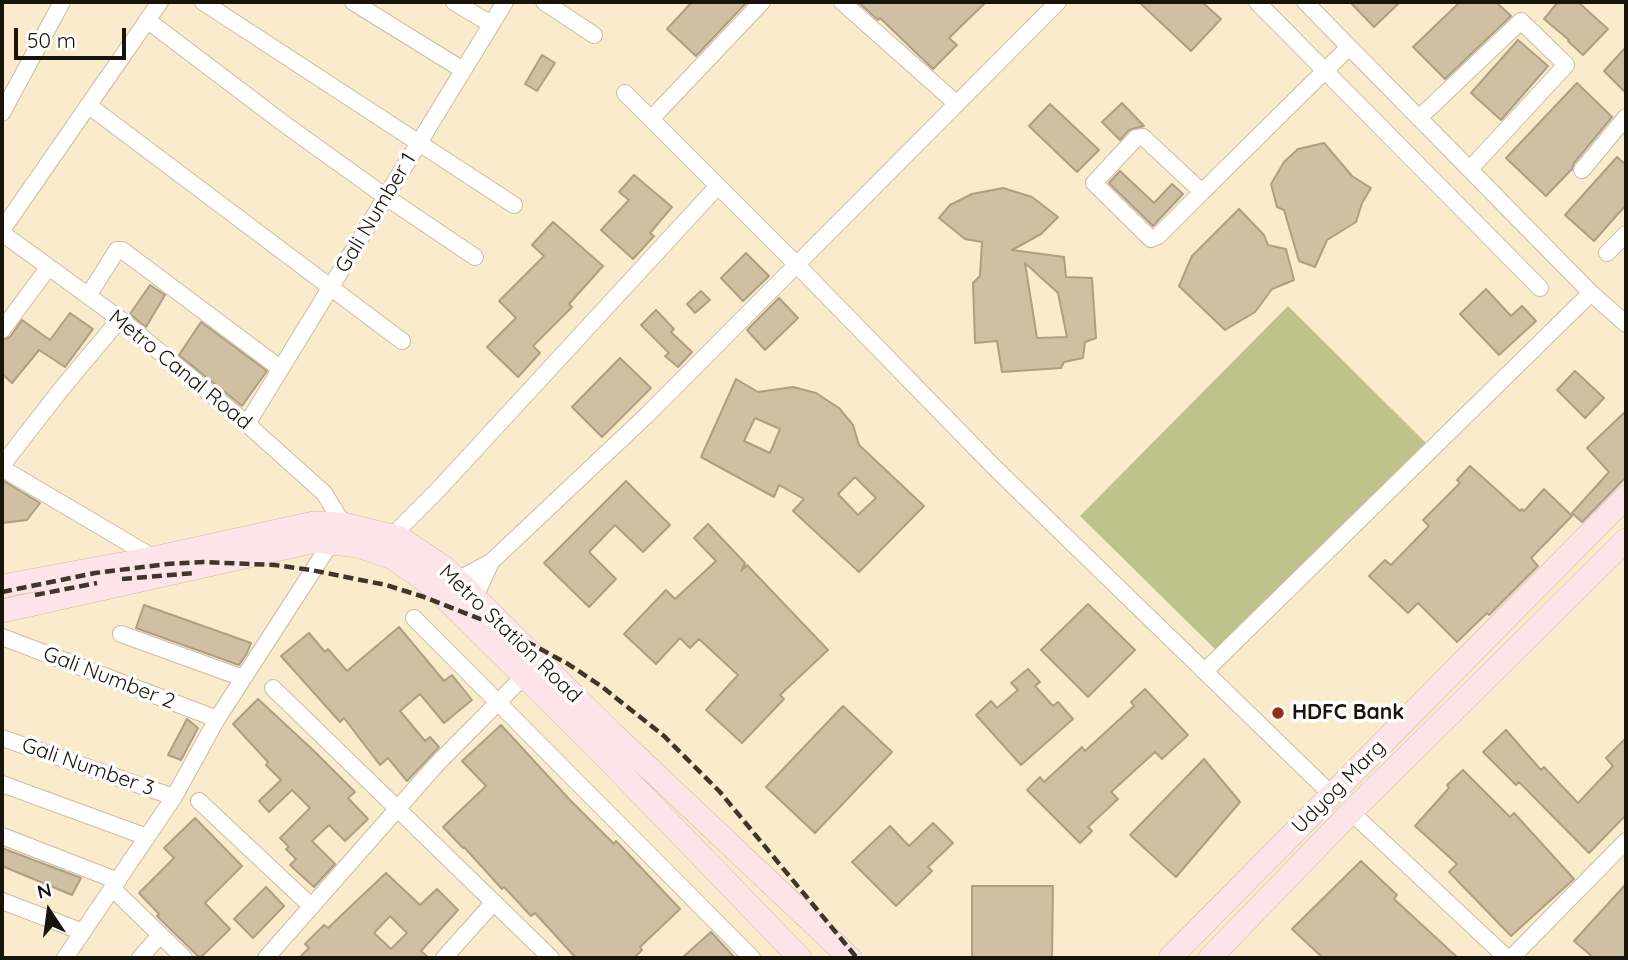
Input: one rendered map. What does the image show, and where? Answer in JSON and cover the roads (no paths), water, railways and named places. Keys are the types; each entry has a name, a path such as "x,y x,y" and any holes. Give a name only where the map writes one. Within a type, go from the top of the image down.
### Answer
{"street":[{"path":"2,113 62,2"},
{"path":"2,232 160,2"},
{"path":"203,2 514,205"},
{"path":"353,2 463,70"},
{"path":"454,2 491,24"},
{"name":"Gali Number 1","path":"247,424 505,2"},
{"path":"544,2 594,35"},
{"path":"651,120 762,2"},
{"path":"842,2 957,104"},
{"path":"457,580 491,562 648,414 1058,2"},
{"path":"1257,2 1540,288"},
{"path":"1305,2 1591,293 1626,324"},
{"path":"147,20 283,123 475,257"},
{"path":"1419,118 1521,21 1559,58 1566,65 1470,169"},
{"path":"1202,192 1143,137 1136,138 1094,183 1151,239 1158,236 1349,47"},
{"path":"625,93 995,468 1331,794"},
{"path":"88,105 402,341"},
{"path":"1582,170 1626,117"},
{"path":"392,536 717,187"},
{"name":"Metro Canal Road","path":"2,232 120,319 247,424 324,494 337,532"},
{"path":"1607,253 1626,234"},
{"path":"88,296 117,250 122,250 281,369"},
{"path":"2,330 48,268"},
{"path":"1205,671 1591,293"},
{"path":"120,319 54,397 4,461 3,467 154,558"},
{"name":"Udyog Marg","path":"1170,958 1626,496"},
{"name":"Metro Station Road","path":"2,586 154,558 314,523 337,532 358,546 393,558 434,587 596,747 800,958"},
{"path":"65,958 174,797 216,719 337,532"},
{"name":"Metro Station Road","path":"2,611 316,541 337,532 400,538 457,580 845,957"},
{"name":"Udyog Marg","path":"1210,958 1351,812 1626,540"},
{"path":"475,597 491,562"},
{"path":"414,618 752,958"},
{"path":"121,634 243,678"},
{"name":"Gali Number 2","path":"2,637 216,719"},
{"path":"266,958 436,765 524,676"},
{"path":"274,688 551,958"},
{"name":"Gali Number 3","path":"2,738 174,797"},
{"path":"2,784 147,837"},
{"path":"200,801 311,906"},
{"path":"1351,812 1509,958 1626,841"},
{"path":"2,836 115,885 184,958"},
{"path":"2,901 83,932"},
{"path":"444,958 494,902"},
{"path":"140,958 160,935"}],"railway":[{"path":"2,592 95,573 167,564 203,562 275,565 386,585 498,626 568,664 601,686 664,736 720,792 857,958"},
{"path":"122,579 195,573"},
{"path":"35,595 97,583"}],"place":[{"name":"HDFC Bank","path":"1278,713"}]}
